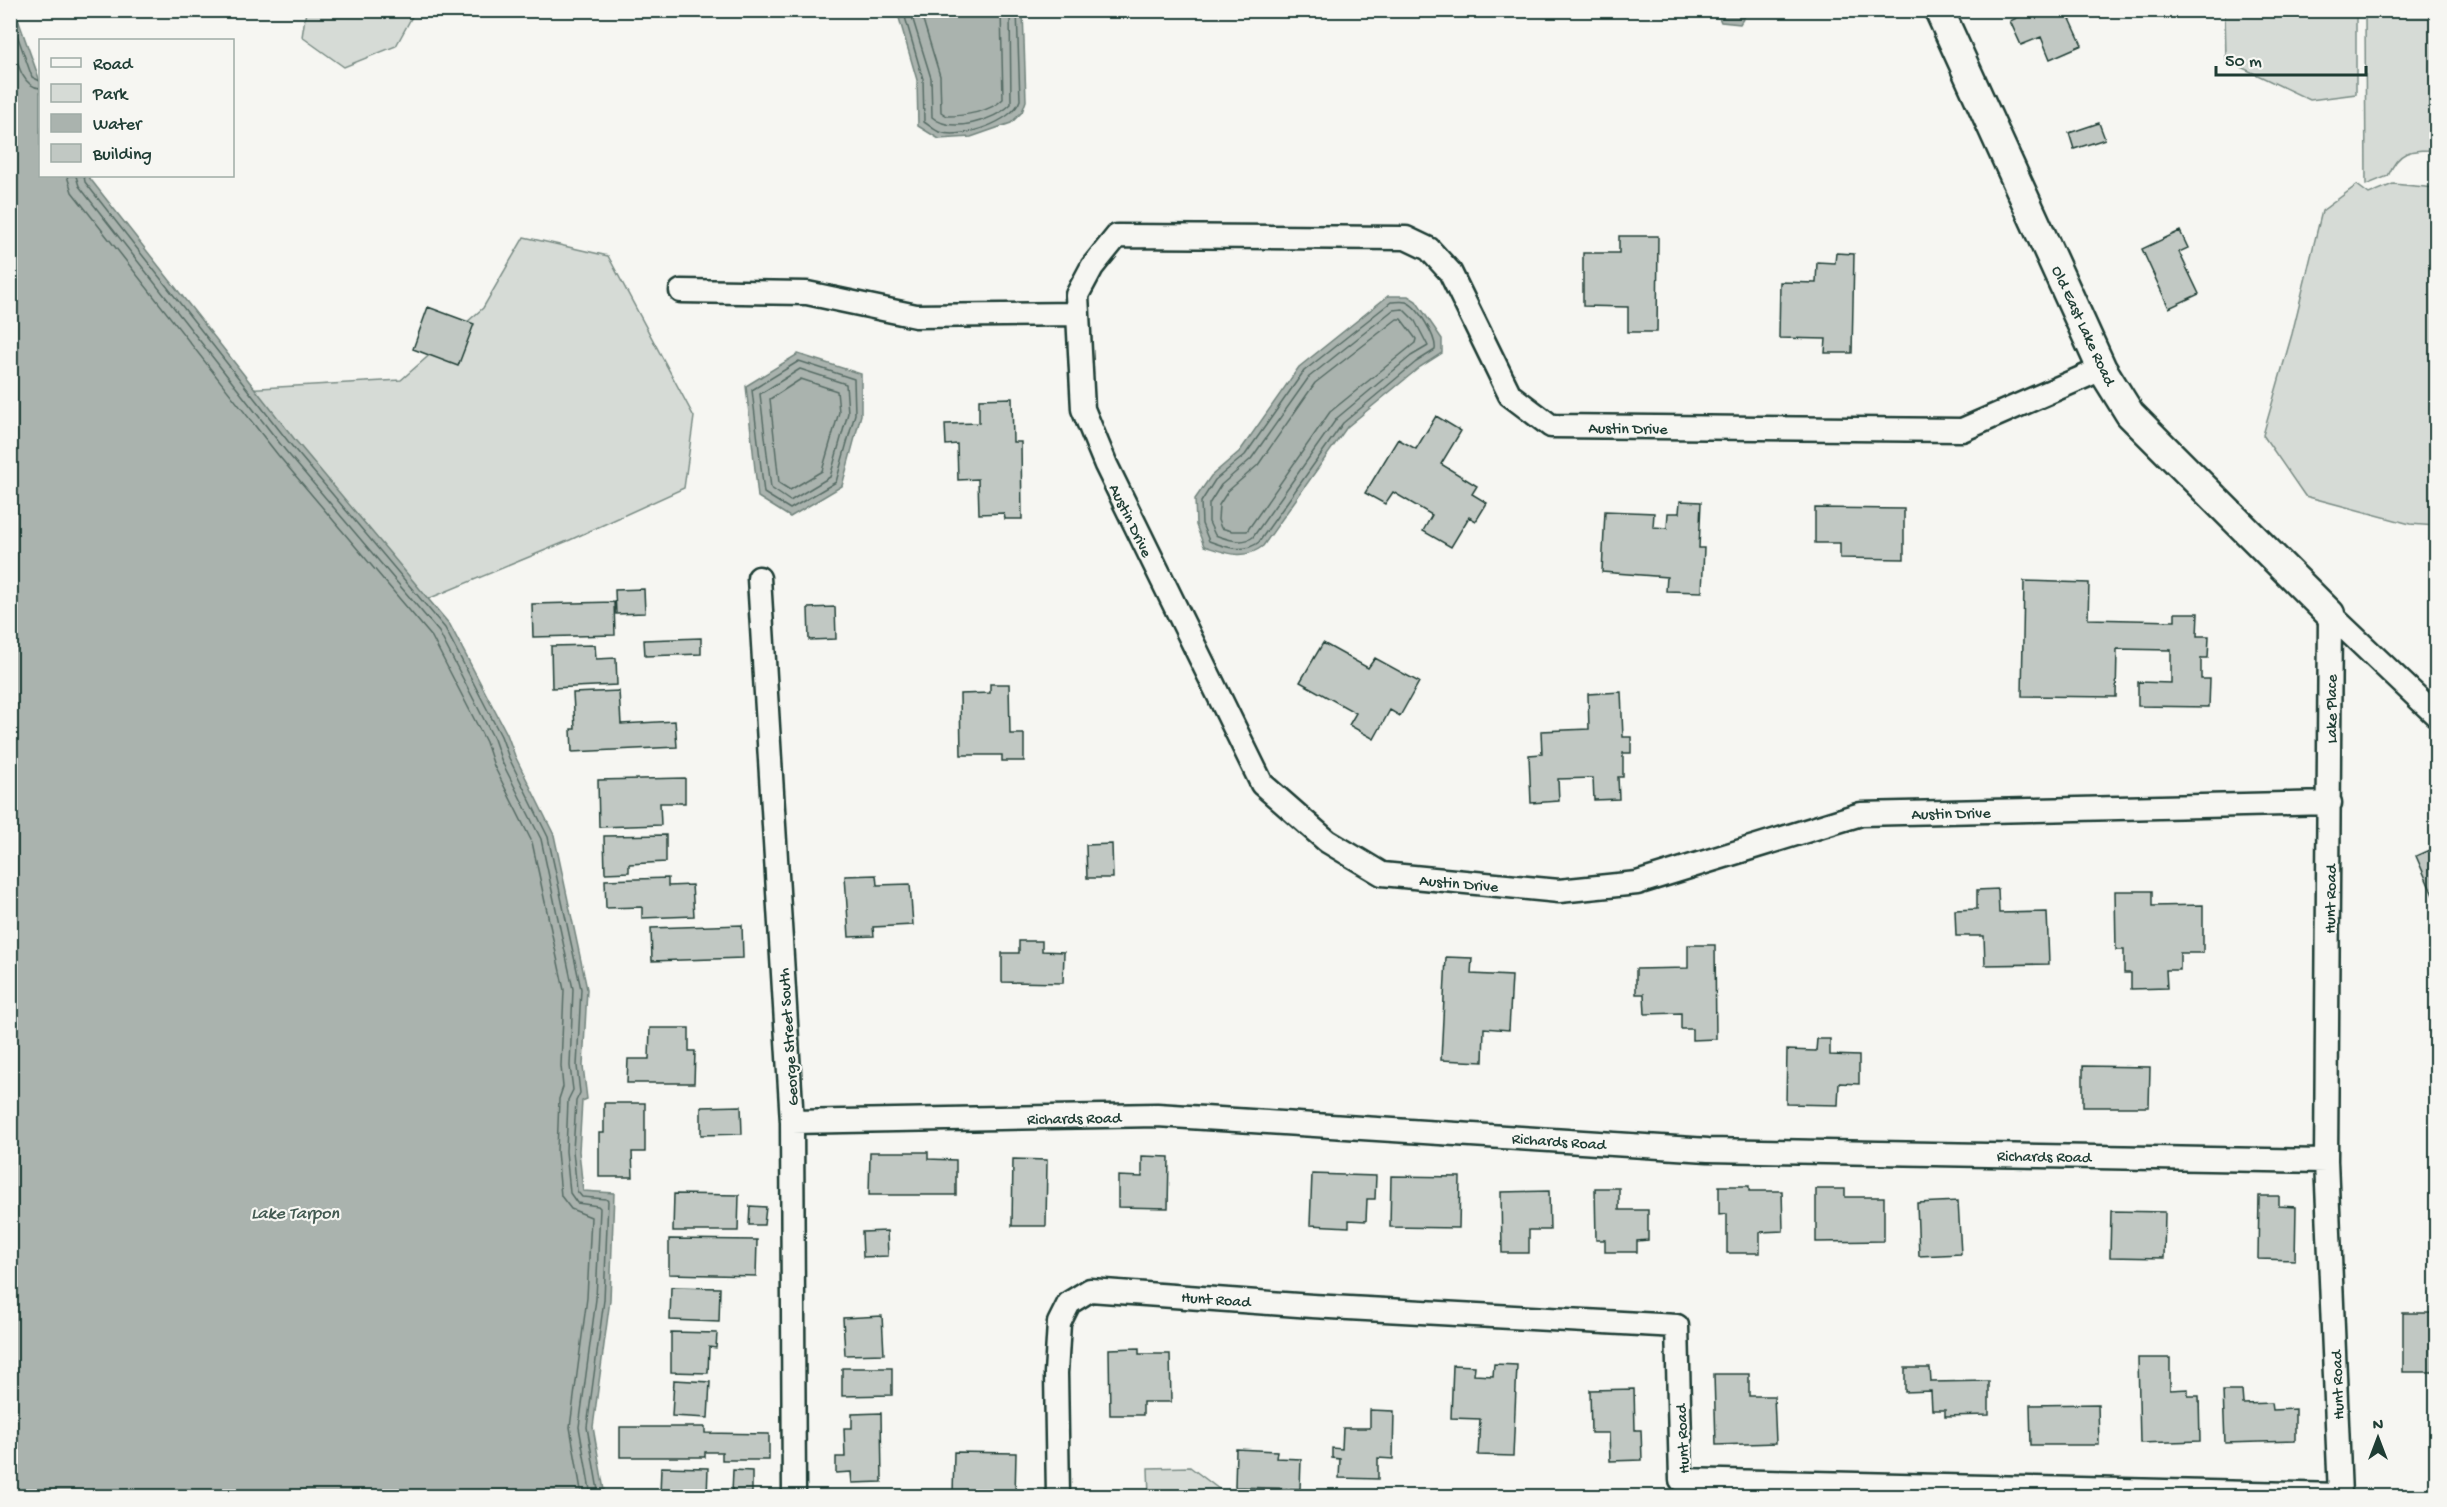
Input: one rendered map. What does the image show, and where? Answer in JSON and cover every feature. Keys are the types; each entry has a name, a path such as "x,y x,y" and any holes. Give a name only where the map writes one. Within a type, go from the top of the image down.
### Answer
{"street":[{"name":"Old East Lake Road","path":"1939,10 2102,369 2130,414 2330,614"},
{"name":"Austin Drive","path":"2102,369 1962,430 1551,426 1510,395 1450,272 1429,249 1406,238 1117,236 1092,267 1077,295 1083,409 1106,465 1262,784 1327,841 1382,874 1559,891 1637,883 1861,814 2330,804"},
{"path":"681,291 807,293 916,316 1077,314"},
{"name":"George Street South","path":"759,578 792,1122 794,1497"},
{"path":"2330,614 2436,715"},
{"name":"Lake Place","path":"2330,614 2330,804"},
{"name":"Hunt Road","path":"1059,1497 1056,1373 1059,1323 1069,1303 1090,1290 1324,1307 1677,1326 1681,1480 2340,1495 2326,1161 2330,804"},
{"name":"Richards Road","path":"792,1122 1158,1115 1708,1150 2326,1161"}],"green space":[{"path":"306,10 415,11 396,46 344,67 302,37"},
{"path":"2225,11 2356,11 2356,94 2310,100 2226,60"},
{"path":"2365,11 2436,11 2436,150 2406,153 2396,161 2388,176 2366,185"},
{"path":"2393,184 2436,188 2436,526 2410,524 2305,496 2263,435 2292,334 2322,211 2357,185 2369,194"},
{"path":"524,237 608,256 694,417 684,488 570,540 411,606 243,389 401,380 483,308"},
{"path":"1190,1467 1228,1496 1149,1496 1148,1468"}],"water":[{"name":"Lake Tarpon","path":"10,11 15,11 39,78 39,177 89,177 296,441 450,625 507,734 515,756 554,835 587,989 583,1066 587,1099 582,1101 579,1151 583,1191 614,1193 610,1300 593,1427 605,1496 11,1496"},
{"path":"897,11 1023,11 1026,101 1022,112 1011,123 971,137 939,139 918,126 917,80"},
{"path":"1716,11 1748,11 1740,24 1721,22"},
{"path":"1388,296 1408,296 1416,301 1442,339 1442,353 1420,367 1347,427 1263,546 1249,553 1235,554 1204,546 1196,525 1195,499 1211,476 1240,451 1299,367"},
{"path":"798,354 861,374 861,415 842,486 790,517 758,497 746,386"}],"building":[{"path":"2033,10 2066,10 2082,45 2050,59 2041,37 2021,45 2010,21"},
{"path":"2099,123 2105,139 2074,149 2069,133"},
{"path":"2180,231 2188,248 2179,252 2199,294 2169,308 2142,249"},
{"path":"1619,236 1658,236 1657,332 1628,332 1628,307 1583,306 1583,253 1619,253"},
{"path":"1836,253 1854,254 1852,353 1825,353 1826,339 1779,338 1780,282 1816,283 1817,262 1835,263"},
{"path":"428,307 474,324 458,366 413,349"},
{"path":"1012,398 1013,442 1021,442 1022,519 1005,519 1004,513 979,514 978,479 958,480 957,444 946,445 945,424 979,423 979,399"},
{"path":"1436,416 1461,431 1441,464 1477,486 1472,494 1487,503 1476,521 1469,517 1451,547 1423,531 1432,515 1393,492 1385,504 1365,493 1398,439 1416,449"},
{"path":"1680,501 1701,502 1699,548 1704,548 1702,592 1666,591 1667,577 1602,572 1605,511 1654,513 1653,527 1667,528 1668,513 1679,513"},
{"path":"1815,508 1904,509 1904,559 1840,558 1840,543 1815,543"},
{"path":"2024,581 2089,583 2088,619 2175,621 2175,613 2198,613 2197,636 2209,636 2208,658 2201,658 2201,679 2210,679 2209,707 2138,706 2138,682 2171,683 2171,650 2117,649 2116,697 2022,696"},
{"path":"644,589 645,613 616,614 615,590"},
{"path":"614,602 615,635 533,637 532,604"},
{"path":"835,607 836,639 809,640 808,608"},
{"path":"701,638 701,654 645,656 644,640"},
{"path":"1323,643 1368,668 1375,658 1419,682 1400,716 1390,710 1374,739 1349,725 1356,713 1300,682"},
{"path":"595,645 596,659 616,658 617,685 552,688 551,646"},
{"path":"990,684 1009,684 1010,734 1024,734 1024,761 1002,761 1002,755 961,755 960,694 990,693"},
{"path":"619,691 621,724 675,721 677,747 572,752 571,729 575,729 573,693"},
{"path":"1621,692 1623,737 1631,737 1631,753 1623,753 1623,777 1618,777 1619,799 1594,800 1593,778 1558,779 1559,801 1531,803 1529,755 1542,754 1541,731 1589,729 1588,694"},
{"path":"685,778 685,803 660,803 661,825 599,827 598,780"},
{"path":"666,835 666,862 629,864 629,872 605,873 604,836"},
{"path":"1112,844 1113,878 1087,878 1086,845"},
{"path":"2436,847 2436,893 2433,895 2416,856"},
{"path":"876,875 877,885 910,884 913,925 873,927 874,936 849,937 845,876"},
{"path":"668,878 668,886 692,885 694,916 642,918 642,907 606,908 605,880"},
{"path":"1998,889 1999,913 2047,912 2049,964 1985,965 1984,936 1956,936 1955,910 1977,909 1977,890"},
{"path":"2115,891 2152,891 2152,906 2203,905 2203,953 2180,953 2180,970 2166,970 2167,988 2131,989 2131,973 2124,973 2124,950 2116,950"},
{"path":"742,925 743,958 652,961 651,928"},
{"path":"1019,941 1042,941 1042,951 1064,952 1063,983 1002,982 1002,953 1019,953"},
{"path":"1688,945 1715,945 1716,1039 1692,1040 1692,1029 1681,1029 1681,1013 1645,1014 1644,994 1636,994 1636,969 1688,968"},
{"path":"1446,957 1472,958 1471,974 1512,976 1509,1030 1484,1028 1483,1062 1441,1060"},
{"path":"650,1028 689,1028 689,1051 695,1051 694,1083 627,1083 628,1059 649,1059"},
{"path":"1817,1039 1830,1039 1830,1055 1859,1056 1859,1084 1839,1083 1838,1105 1786,1104 1787,1050 1816,1051"},
{"path":"2083,1066 2150,1067 2149,1107 2083,1107"},
{"path":"604,1103 645,1103 645,1152 632,1152 633,1177 599,1177 599,1133 604,1133"},
{"path":"741,1106 742,1134 701,1135 701,1107"},
{"path":"870,1152 928,1152 928,1159 956,1160 956,1195 869,1195"},
{"path":"1142,1156 1169,1157 1168,1208 1118,1207 1118,1176 1142,1177"},
{"path":"1013,1159 1047,1160 1046,1226 1012,1226"},
{"path":"1312,1174 1376,1176 1375,1199 1367,1199 1366,1221 1349,1220 1349,1227 1310,1225"},
{"path":"1391,1176 1460,1177 1459,1228 1390,1227"},
{"path":"1719,1186 1749,1186 1749,1191 1782,1191 1783,1231 1760,1232 1760,1253 1727,1253 1727,1214 1719,1215"},
{"path":"1595,1188 1619,1188 1619,1210 1648,1210 1648,1240 1637,1241 1637,1252 1605,1252 1605,1240 1596,1240"},
{"path":"1816,1189 1845,1189 1845,1197 1884,1197 1884,1241 1816,1242"},
{"path":"1549,1191 1550,1230 1529,1230 1529,1253 1502,1253 1501,1192"},
{"path":"674,1194 739,1195 738,1231 673,1231"},
{"path":"2259,1196 2279,1196 2279,1206 2296,1207 2295,1260 2258,1259"},
{"path":"1958,1201 1961,1254 1919,1256 1917,1203"},
{"path":"750,1206 766,1207 764,1225 749,1225"},
{"path":"2111,1211 2165,1212 2164,1258 2110,1257"},
{"path":"887,1231 888,1256 863,1257 862,1232"},
{"path":"669,1239 757,1240 756,1276 669,1274"},
{"path":"671,1287 720,1288 719,1322 670,1320"},
{"path":"2403,1313 2436,1313 2436,1372 2403,1372"},
{"path":"882,1316 884,1354 845,1355 843,1318"},
{"path":"671,1332 717,1333 716,1348 709,1347 708,1373 671,1372"},
{"path":"1139,1348 1139,1354 1170,1354 1171,1402 1143,1402 1143,1415 1110,1415 1109,1349"},
{"path":"2138,1358 2170,1358 2170,1390 2188,1389 2188,1396 2199,1396 2200,1441 2140,1443"},
{"path":"1494,1364 1517,1365 1513,1456 1478,1455 1480,1419 1451,1418 1453,1365 1475,1366 1474,1375 1493,1376"},
{"path":"842,1368 892,1368 892,1395 842,1396"},
{"path":"1905,1368 1930,1368 1931,1382 1989,1381 1989,1415 1945,1416 1945,1410 1932,1410 1931,1391 1905,1392"},
{"path":"1714,1374 1749,1374 1749,1396 1774,1396 1776,1443 1716,1445"},
{"path":"674,1380 710,1382 708,1418 672,1416"},
{"path":"1634,1389 1635,1430 1641,1430 1642,1460 1610,1461 1609,1433 1591,1433 1590,1390"},
{"path":"2223,1391 2242,1391 2243,1404 2272,1403 2273,1410 2295,1409 2295,1441 2225,1443"},
{"path":"2098,1404 2099,1445 2031,1445 2030,1405"},
{"path":"1370,1410 1394,1411 1393,1459 1378,1458 1378,1479 1339,1478 1340,1459 1332,1458 1332,1448 1342,1449 1343,1428 1370,1428"},
{"path":"881,1413 882,1482 852,1483 851,1472 836,1473 836,1457 845,1457 844,1428 852,1428 852,1414"},
{"path":"620,1427 705,1427 705,1433 769,1434 769,1460 722,1460 722,1452 705,1452 705,1457 620,1457"},
{"path":"1236,1449 1277,1451 1276,1458 1301,1459 1300,1489 1235,1487"},
{"path":"954,1452 1016,1453 1015,1496 953,1496"},
{"path":"661,1467 708,1468 707,1496 660,1496"},
{"path":"733,1470 752,1471 752,1493 732,1493"}]}
